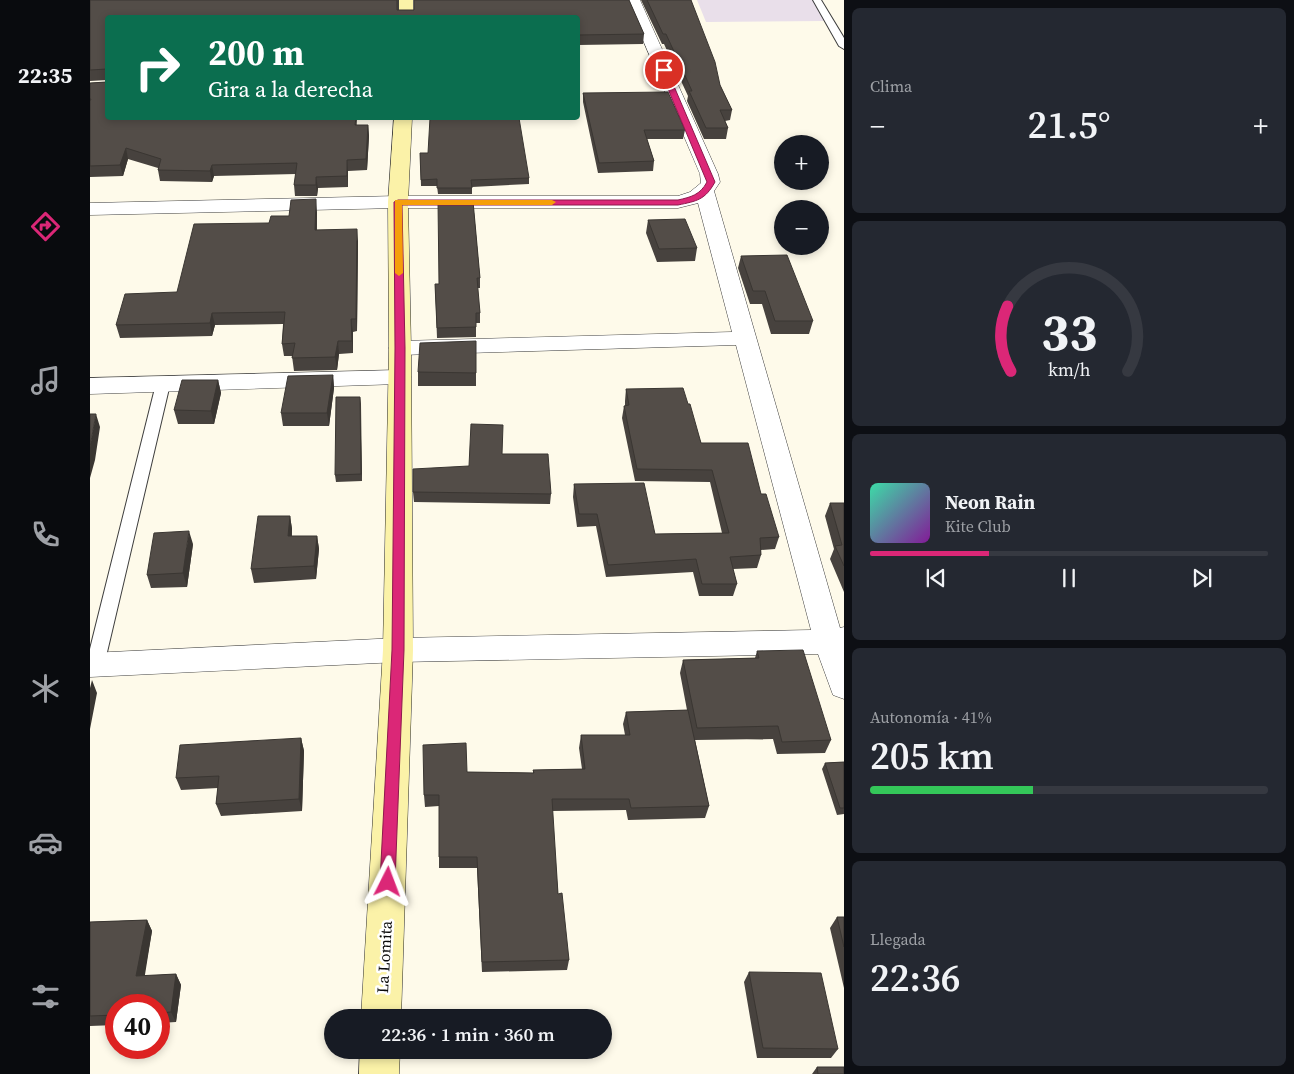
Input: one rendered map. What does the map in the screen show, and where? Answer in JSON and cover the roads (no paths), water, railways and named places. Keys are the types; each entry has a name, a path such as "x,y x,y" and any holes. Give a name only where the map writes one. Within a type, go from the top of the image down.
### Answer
{"street":[{"path":"406,0 406,15"},
{"path":"90,209 398,202 678,202 694,199 705,192 711,182 709,174 633,0"},
{"name":"La Lomita","path":"381,1009 398,650 400,348 398,202 403,120"},
{"path":"705,192 746,338 836,640 844,686"},
{"path":"400,348 746,338"},
{"path":"90,386 399,377"},
{"path":"92,665 398,650 836,640"},
{"path":"379,1074 380,1059"}],"lane":[{"path":"817,0 844,46"},
{"path":"92,665 163,384"}]}
